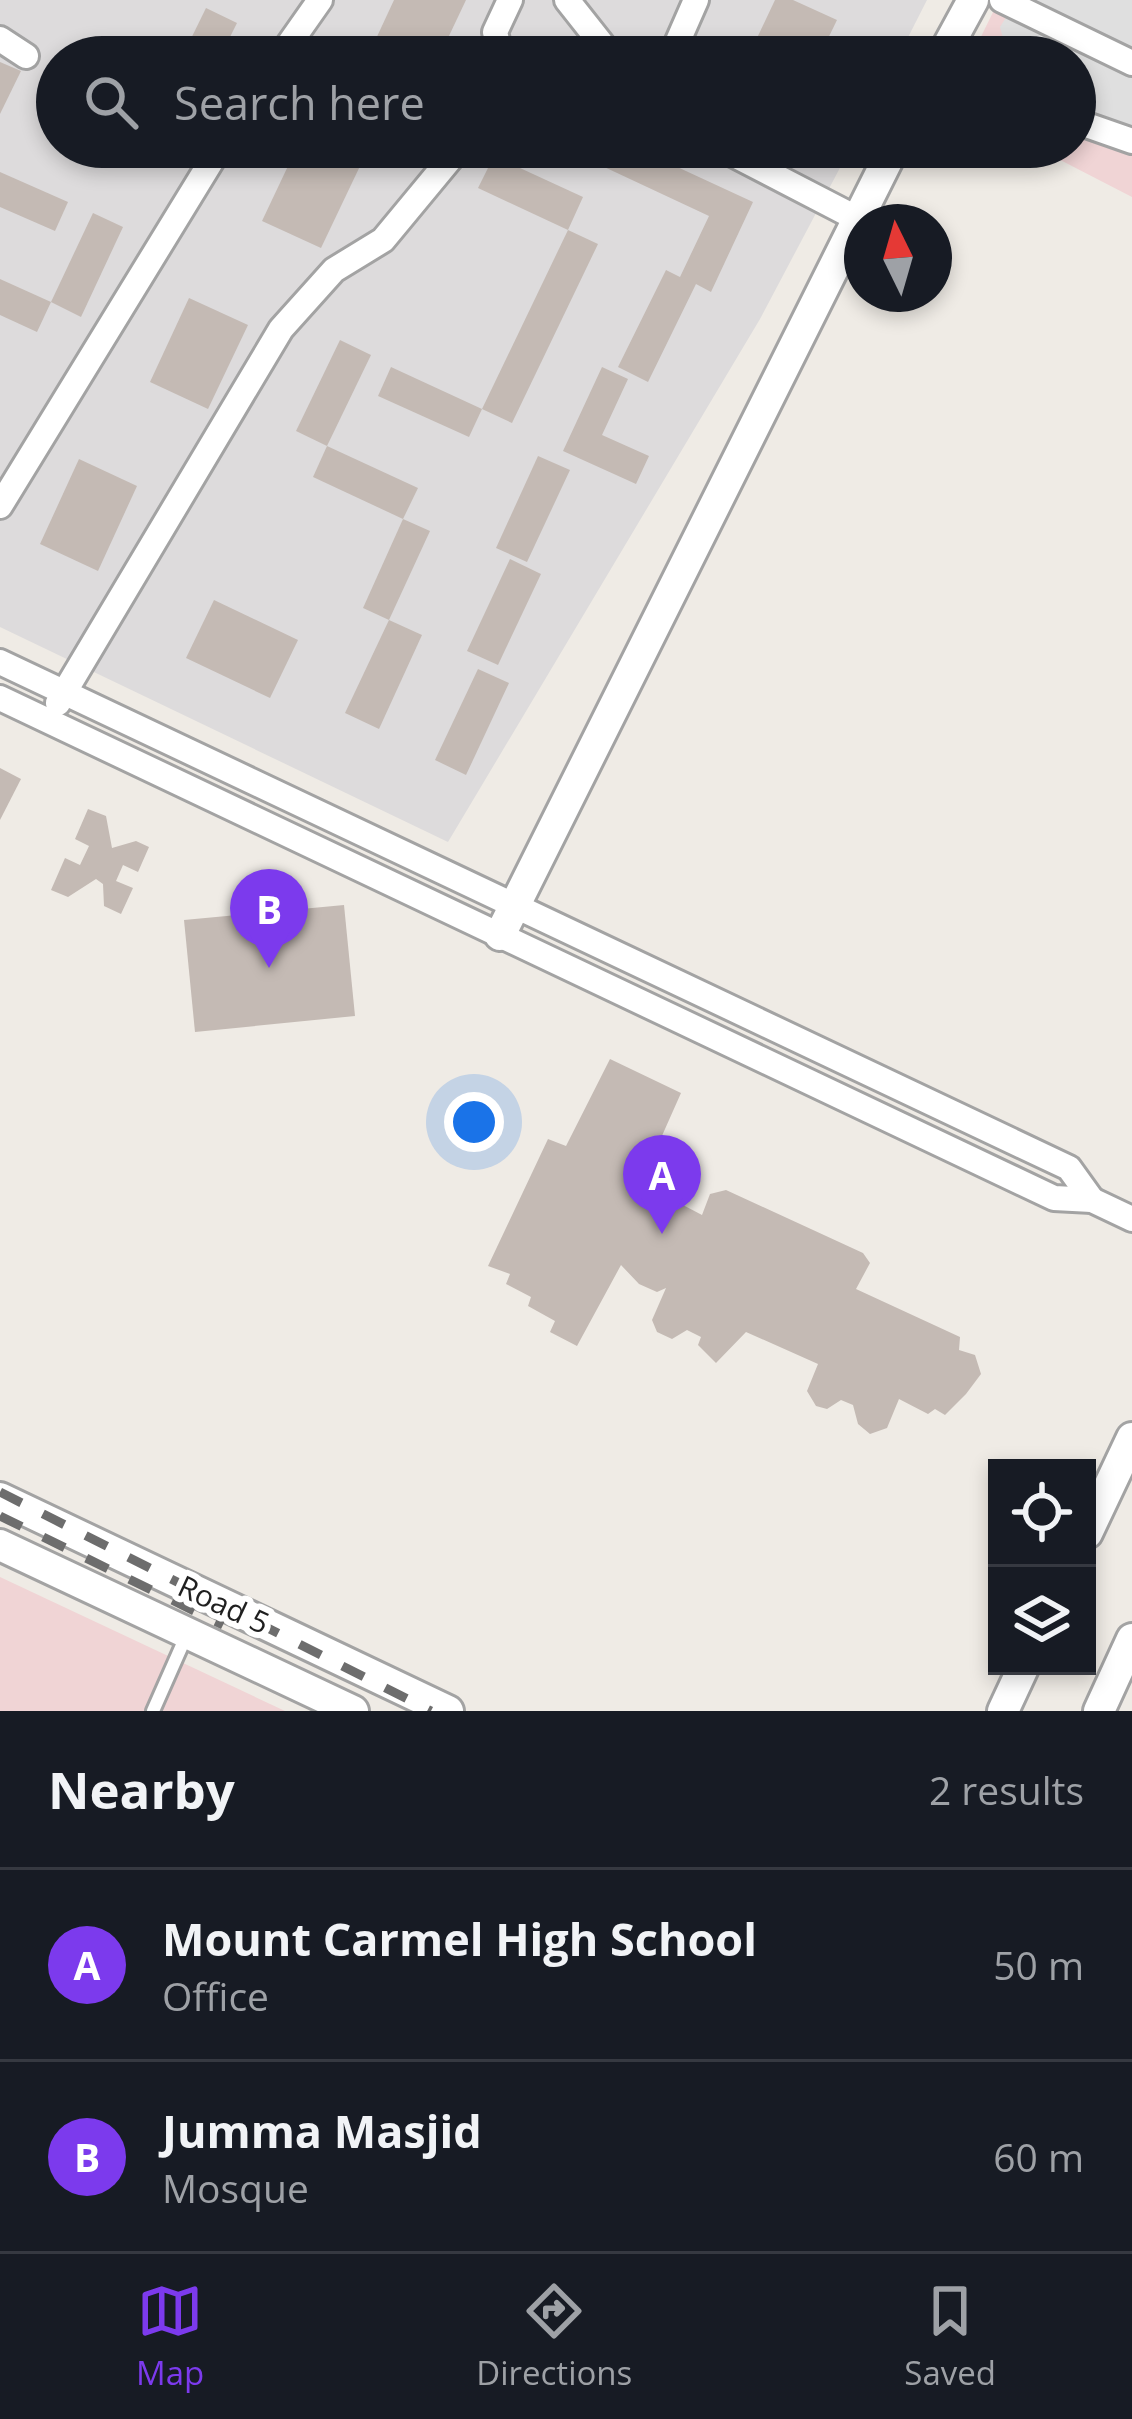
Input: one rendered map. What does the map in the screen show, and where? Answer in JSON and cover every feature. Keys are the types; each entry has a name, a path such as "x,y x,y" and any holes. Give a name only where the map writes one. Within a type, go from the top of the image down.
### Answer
{"street":[{"path":"295,36 320,0"},
{"path":"496,36 510,0"},
{"path":"568,0 596,36"},
{"path":"680,36 696,0"},
{"path":"953,36 973,0"},
{"path":"1002,0 1076,36"},
{"path":"0,39 26,56"},
{"path":"1096,46 1132,63"},
{"path":"1096,128 1132,141"},
{"path":"0,506 207,168"},
{"path":"47,720 281,329 334,270 383,240 443,168"},
{"path":"760,168 844,212"},
{"path":"863,204 883,168"},
{"path":"500,935 844,242"},
{"path":"0,662 1069,1168 1092,1200"},
{"path":"0,698 1054,1198 1092,1200 1132,1219"},
{"path":"1096,1514 1132,1438"},
{"name":"Road 5","path":"0,1498 448,1711"},
{"name":"Road 5","path":"0,1546 353,1711"},
{"path":"1099,1711 1132,1640"},
{"path":"1003,1711 1020,1675"}],"lane":[{"path":"153,1711 188,1633"}],"shaded area":[{"path":"0,0 927,0 909,36 36,36 36,168 840,168 760,319 448,842 0,627"},
{"path":"999,0 1132,0 1132,197 1076,168 1096,168 1096,36 981,36"},
{"path":"1017,0 1132,0 1132,133 1096,120 1096,36 1002,36 1000,27"},
{"path":"0,1577 285,1711 0,1711"}],"building":[{"path":"394,0 466,0 449,36 377,36"},
{"path":"775,0 793,0 837,20 829,36 758,36"},
{"path":"206,8 237,23 230,36 192,36"},
{"path":"0,62 21,71 0,114"},
{"path":"287,168 359,168 321,248 262,221"},
{"path":"488,168 520,168 583,197 568,230 478,188"},
{"path":"606,168 679,168 753,202 711,292 696,284 648,382 618,367 666,270 680,277 709,216"},
{"path":"0,172 68,202 55,231 0,207"},
{"path":"93,213 123,227 81,317 51,302"},
{"path":"568,230 598,244 512,423 482,409"},
{"path":"0,279 51,302 37,332 0,315"},
{"path":"189,298 248,325 208,409 150,382"},
{"path":"340,340 371,355 327,446 296,431"},
{"path":"391,367 482,409 469,437 378,396"},
{"path":"602,367 628,379 602,435 649,456 636,484 563,451"},
{"path":"327,446 418,488 403,519 313,477"},
{"path":"538,456 570,470 527,562 496,548"},
{"path":"79,459 137,486 98,571 40,544"},
{"path":"403,519 430,531 389,620 363,608"},
{"path":"510,559 541,574 498,665 467,651"},
{"path":"214,600 298,640 270,698 186,658"},
{"path":"389,620 422,635 379,729 345,713"},
{"path":"478,669 509,683 466,775 435,760"},
{"path":"0,768 21,779 0,820"},
{"path":"88,809 106,816 112,848 136,841 149,847 138,872 123,865 116,881 133,888 121,914 104,906 103,884 96,879 68,897 51,890 65,858 80,865 89,846 75,839"},
{"path":"344,905 355,1016 195,1032 184,920"},
{"path":"610,1059 681,1093 641,1183 702,1215 710,1194 726,1190 863,1253 870,1263 856,1289 960,1337 959,1350 975,1355 981,1374 945,1415 935,1409 928,1414 899,1399 887,1428 870,1434 858,1424 853,1405 841,1400 827,1409 816,1406 807,1391 818,1364 746,1332 716,1363 698,1345 701,1337 687,1330 672,1339 657,1332 652,1320 666,1288 657,1292 639,1284 621,1265 577,1346 550,1332 555,1321 528,1306 531,1297 506,1284 510,1274 488,1266 548,1139 566,1146"}],"railway":[{"path":"0,1492 431,1711"},
{"path":"0,1516 223,1625"}],"place":[{"name":"Jumma Masjid","path":"269,968"},
{"name":"Mount Carmel High School","path":"662,1234"}]}
